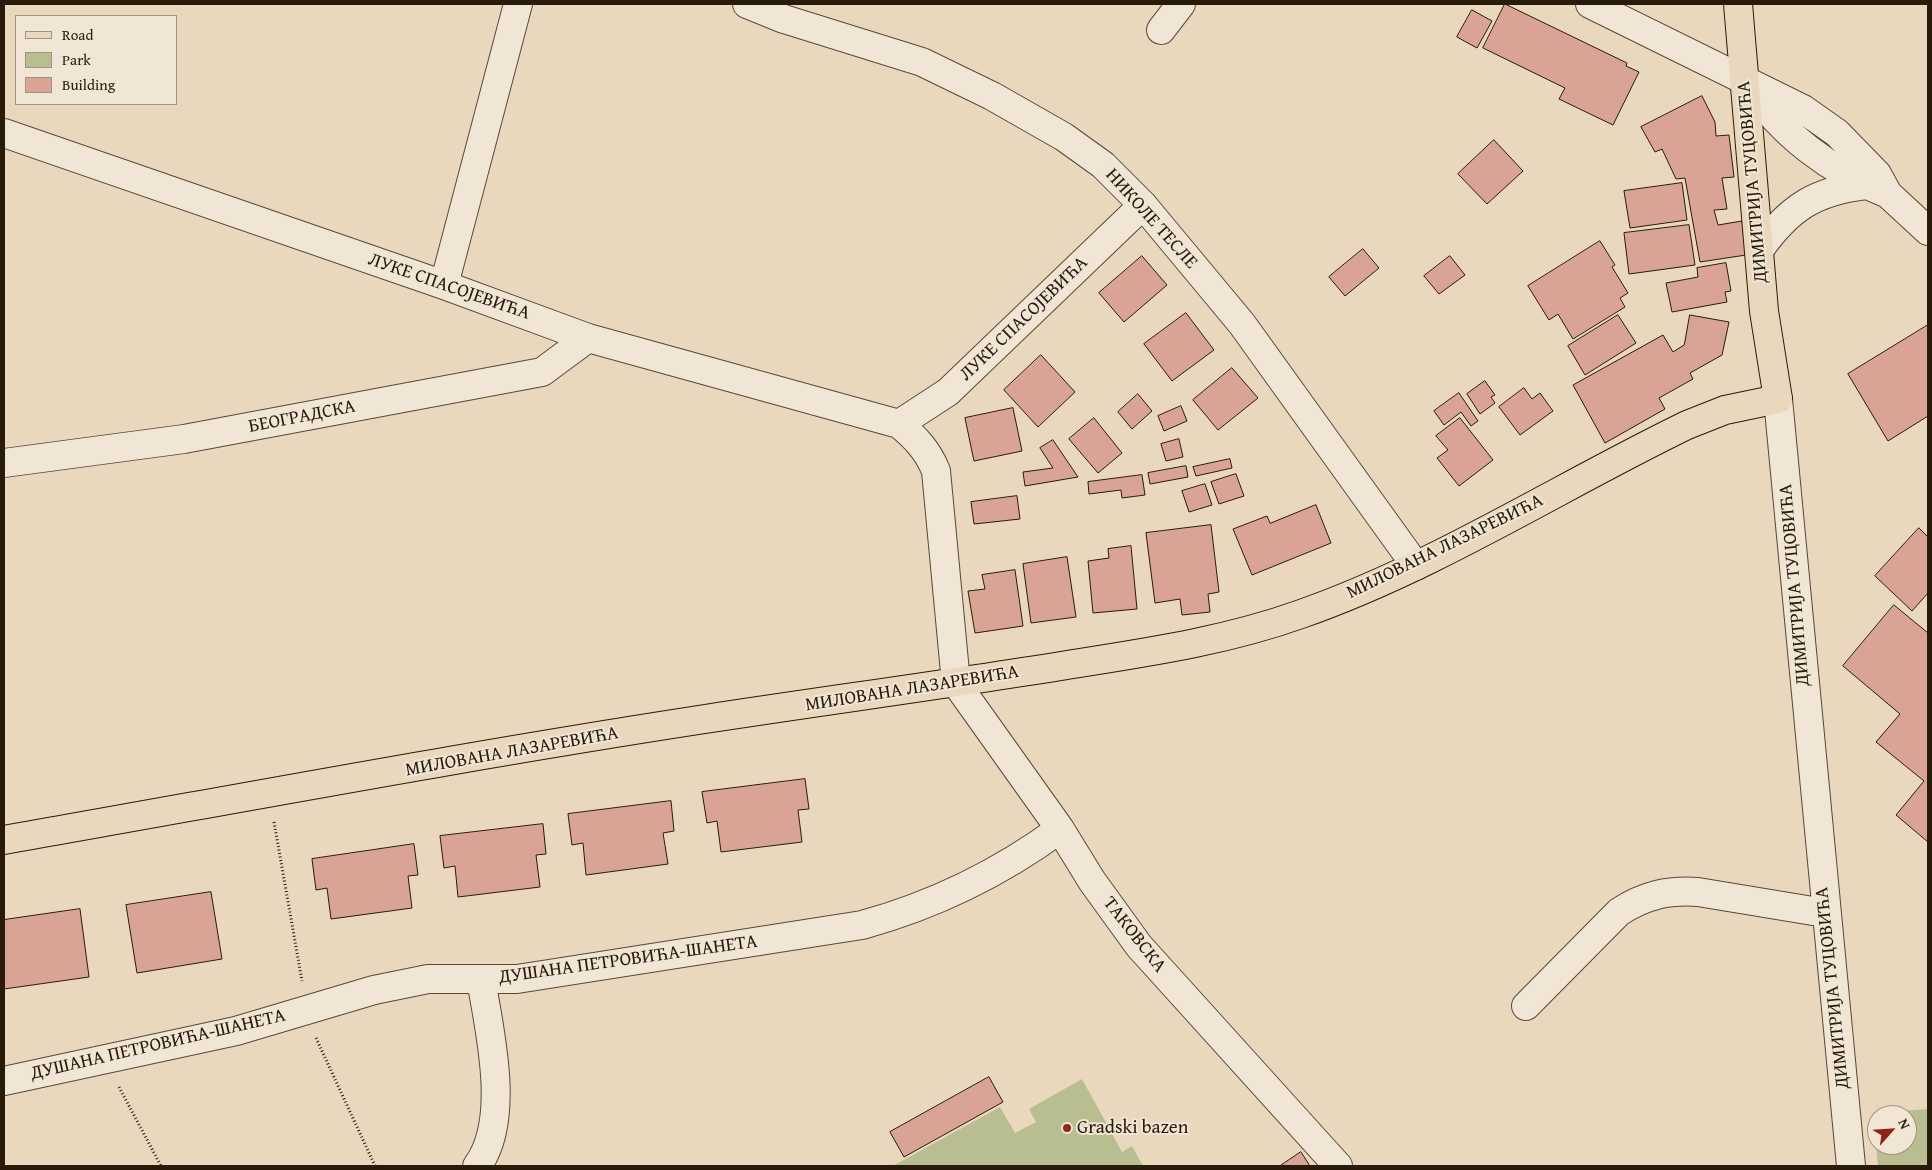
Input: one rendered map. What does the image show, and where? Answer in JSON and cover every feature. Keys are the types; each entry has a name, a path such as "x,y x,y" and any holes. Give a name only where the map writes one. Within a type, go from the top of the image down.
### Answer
{"main road":[{"name":"ДИМИТРИЈА ТУЦОВИЋА","path":"1738,4 1764,311 1778,399"},
{"name":"МИЛОВАНА ЛАЗАРЕВИЋА","path":"4,840 706,719 956,683 1168,648 1236,634 1300,615 1416,566 1687,425 1725,410 1778,399"}],"street":[{"path":"444,285 518,4"},
{"name":"НИКОЛЕ ТЕСЛЕ","path":"747,4 788,12 922,62 992,96 1083,150 1103,165 1143,205 1242,324 1416,566"},
{"path":"1161,30 1182,4"},
{"path":"1590,4 1744,78 1773,118 1802,144 1839,171 1877,190 1928,231"},
{"name":"ЛУКЕ СПАСОЈЕВИЋА","path":"4,133 444,285 588,338 899,424 921,444 930,457 936,471 956,683"},
{"path":"1760,249 1776,227 1795,209 1812,198 1833,191 1877,190"},
{"name":"ЛУКЕ СПАСОЈЕВИЋА","path":"899,424 948,392 1143,205"},
{"path":"538,318 549,335 552,352 542,372"},
{"name":"БЕОГРАДСКА","path":"4,463 184,439 542,372 588,338"},
{"name":"ДИМИТРИЈА ТУЦОВИЋА","path":"1778,399 1825,913 1851,1166"},
{"name":"ТАКОВСКА","path":"956,683 1060,828 1092,881 1139,946 1338,1166"},
{"name":"ДУШАНА ПЕТРОВИЋА-ШАНЕТА","path":"5,1073 236,1031 383,988 428,979 517,979 862,925 908,912 943,898 993,872 1060,828"},
{"path":"1526,1006 1619,912 1638,900 1658,893 1678,890 1698,892 1825,913"},
{"path":"477,1166 492,1135 497,1099 481,980"}],"path":[{"path":"114,1078 161,1166"}],"green space":[{"name":"Gradski bazen","path":"1082,1079 1122,1152 1132,1146 1143,1166 893,1166 1000,1107 1015,1133 1036,1122 1029,1109"},
{"path":"1928,1109 1928,1166 1878,1166 1877,1155 1917,1155 1917,1110"}],"building":[{"path":"1505,4 1627,63 1626,66 1639,72 1613,125 1559,99 1565,88 1483,48"},
{"path":"1472,10 1492,21 1477,48 1457,37"},
{"path":"1702,96 1715,122 1716,136 1729,135 1734,177 1722,178 1727,209 1714,210 1718,225 1742,221 1746,255 1700,262 1685,178 1676,179 1662,149 1655,152 1641,127"},
{"path":"1494,140 1523,171 1487,204 1458,174"},
{"path":"1682,183 1687,220 1630,228 1624,191"},
{"path":"1689,225 1695,265 1629,274 1624,233"},
{"path":"1600,241 1615,265 1612,267 1628,293 1620,298 1625,307 1573,339 1558,314 1549,320 1528,286"},
{"path":"1363,249 1379,268 1345,296 1329,277"},
{"path":"1142,256 1167,285 1124,322 1099,293"},
{"path":"1450,256 1465,275 1439,294 1424,276"},
{"path":"1726,263 1731,291 1725,292 1727,302 1672,312 1666,283 1698,277 1697,268"},
{"path":"1186,313 1214,350 1172,381 1144,344"},
{"path":"1618,315 1636,343 1585,375 1568,346"},
{"path":"1690,315 1729,322 1722,355 1690,373 1693,379 1659,398 1665,409 1605,443 1573,385 1663,335 1673,352 1684,345"},
{"path":"1928,325 1928,416 1888,441 1848,374"},
{"path":"1041,355 1075,392 1038,427 1004,390"},
{"path":"1232,368 1258,398 1218,430 1193,400"},
{"path":"1485,381 1495,395 1491,397 1495,403 1480,414 1467,394"},
{"path":"1524,388 1532,399 1540,393 1553,411 1520,435 1499,407"},
{"path":"1459,393 1478,421 1471,426 1461,412 1444,425 1434,411"},
{"path":"1138,394 1152,411 1132,429 1118,412"},
{"path":"1181,406 1187,421 1164,431 1158,416"},
{"path":"1013,408 1022,451 974,461 965,418"},
{"path":"1094,418 1122,453 1098,473 1069,439"},
{"path":"1460,418 1493,460 1459,486 1437,458 1448,450 1436,436"},
{"path":"1179,439 1183,457 1166,461 1161,444"},
{"path":"1053,440 1078,477 1025,486 1023,472 1053,468 1040,448"},
{"path":"1230,459 1232,468 1196,476 1193,467"},
{"path":"1186,466 1188,477 1150,484 1148,473"},
{"path":"1236,474 1244,496 1219,504 1211,482"},
{"path":"1142,475 1145,495 1122,498 1121,490 1089,494 1088,482"},
{"path":"1205,484 1212,505 1189,512 1182,491"},
{"path":"1017,496 1020,519 974,524 971,502"},
{"path":"1316,505 1331,543 1252,575 1233,529 1267,516 1270,523"},
{"path":"1211,525 1219,592 1208,594 1210,612 1182,615 1180,599 1155,603 1146,533"},
{"path":"1919,528 1928,537 1928,593 1912,611 1875,576"},
{"path":"1131,546 1137,609 1093,613 1088,561 1109,558 1108,549"},
{"path":"1067,557 1076,617 1031,623 1023,564"},
{"path":"1015,570 1023,626 975,633 968,591 985,589 982,575"},
{"path":"1894,605 1928,633 1928,842 1896,815 1924,781 1876,742 1900,714 1843,666"},
{"path":"805,779 809,809 798,810 802,842 721,852 717,821 707,823 702,792"},
{"path":"671,801 674,831 663,833 668,864 586,875 583,843 572,845 568,814"},
{"path":"543,824 546,854 536,855 540,887 458,897 455,866 444,868 440,836"},
{"path":"414,844 418,875 408,876 412,908 331,919 327,888 316,890 312,859"},
{"path":"211,892 222,959 137,973 126,905"},
{"path":"80,909 89,977 4,989 4,920"},
{"path":"989,1077 1003,1102 904,1157 890,1132"},
{"path":"1301,1152 1310,1166 1280,1166"}],"place":[{"name":"Gradski bazen","path":"1067,1128"}]}
